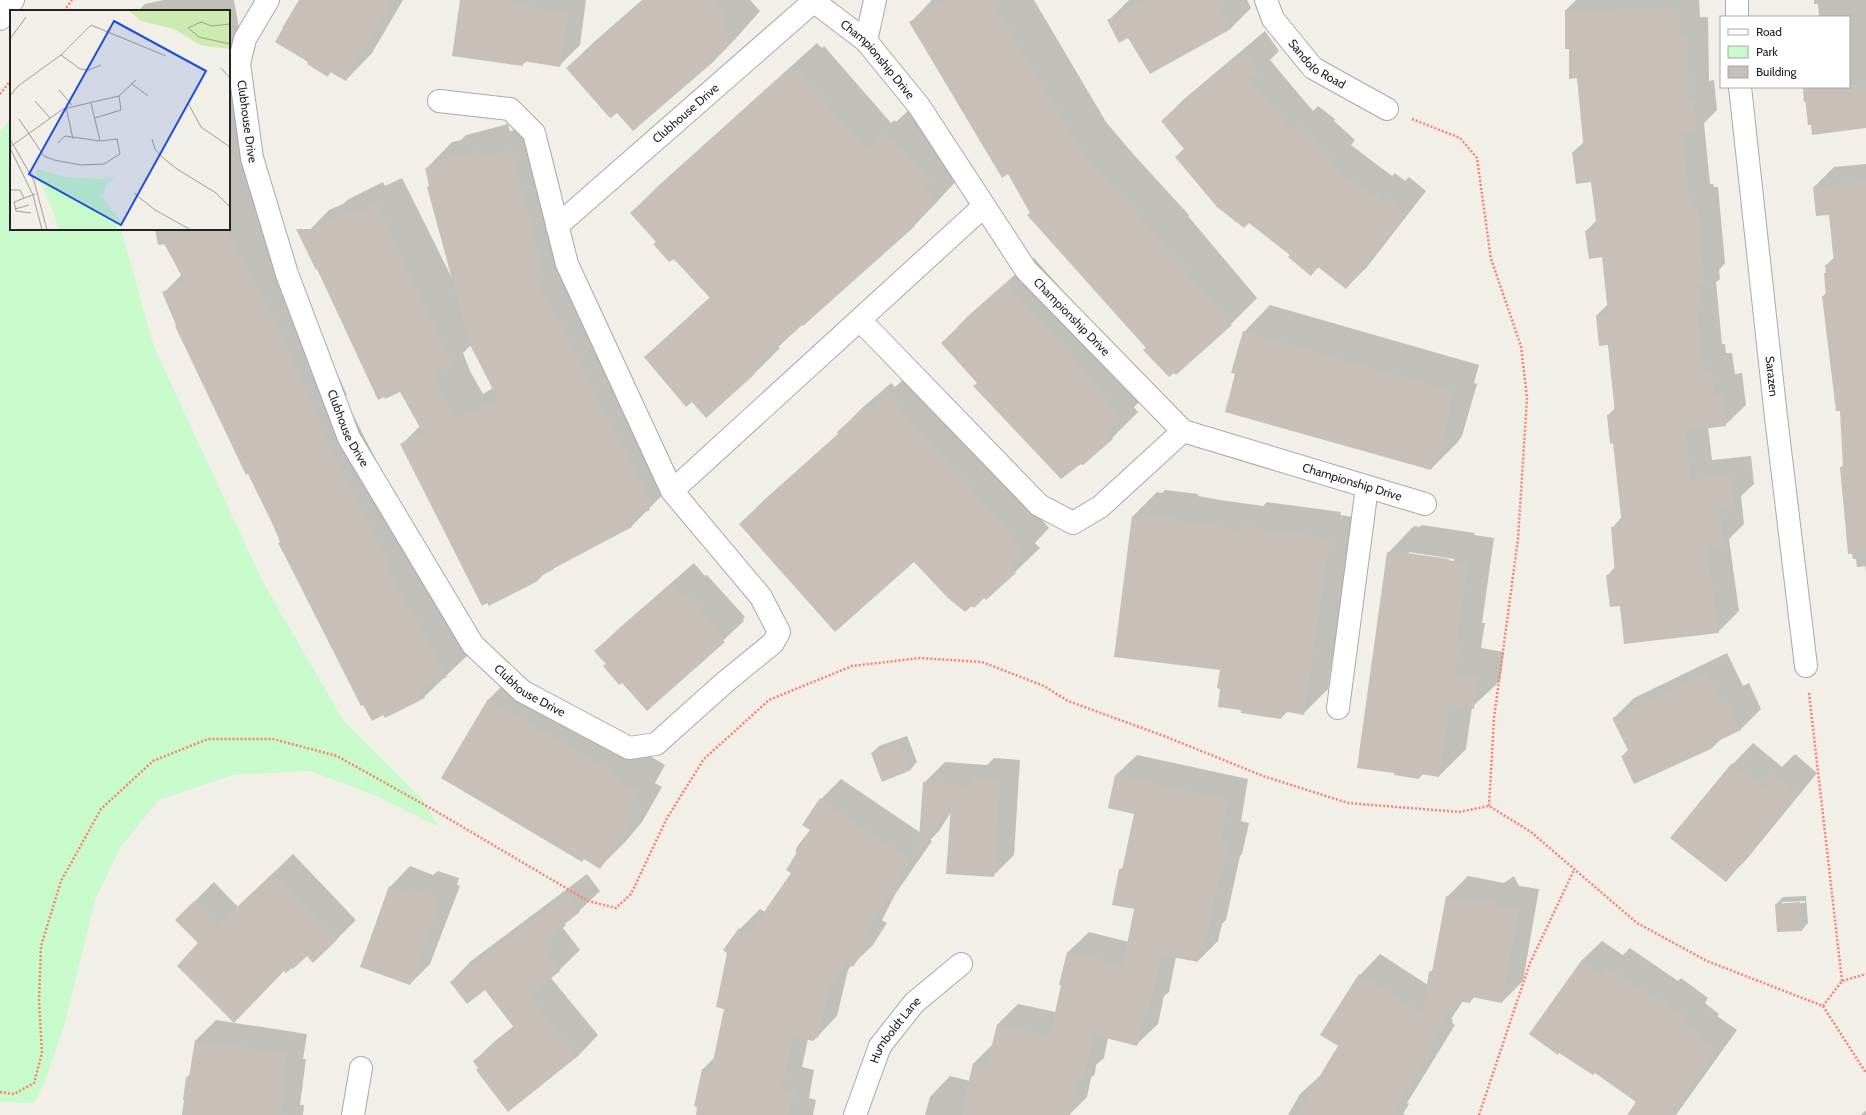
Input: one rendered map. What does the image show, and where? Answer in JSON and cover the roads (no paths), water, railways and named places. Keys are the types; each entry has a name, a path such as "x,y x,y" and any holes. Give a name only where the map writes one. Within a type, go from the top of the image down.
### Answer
{"street":[{"path":"0,19 13,0"},
{"name":"Clubhouse Drive","path":"268,0 245,39 240,64 252,158 287,274 349,438 474,645 522,691 629,748 656,744 724,682 772,643 779,632 761,597 672,491 567,264 534,133 510,109 439,101"},
{"name":"Clubhouse Drive","path":"558,226 813,0"},
{"name":"Championship Drive","path":"813,0 866,41 919,106 1026,270 1182,431 1425,504"},
{"path":"866,41 875,0"},
{"name":"Sandolo Road","path":"1266,0 1273,19 1313,68 1387,109"},
{"path":"1737,0 1737,16"},
{"name":"Sarazen","path":"1740,88 1774,401 1806,666"},
{"path":"672,491 984,206"},
{"path":"860,320 1039,505 1073,523 1100,507 1182,431"},
{"path":"1338,708 1367,486"},
{"name":"Humboldt Lane","path":"855,1115 880,1046 914,1003 961,964"},
{"path":"352,1115 361,1068"}]}
